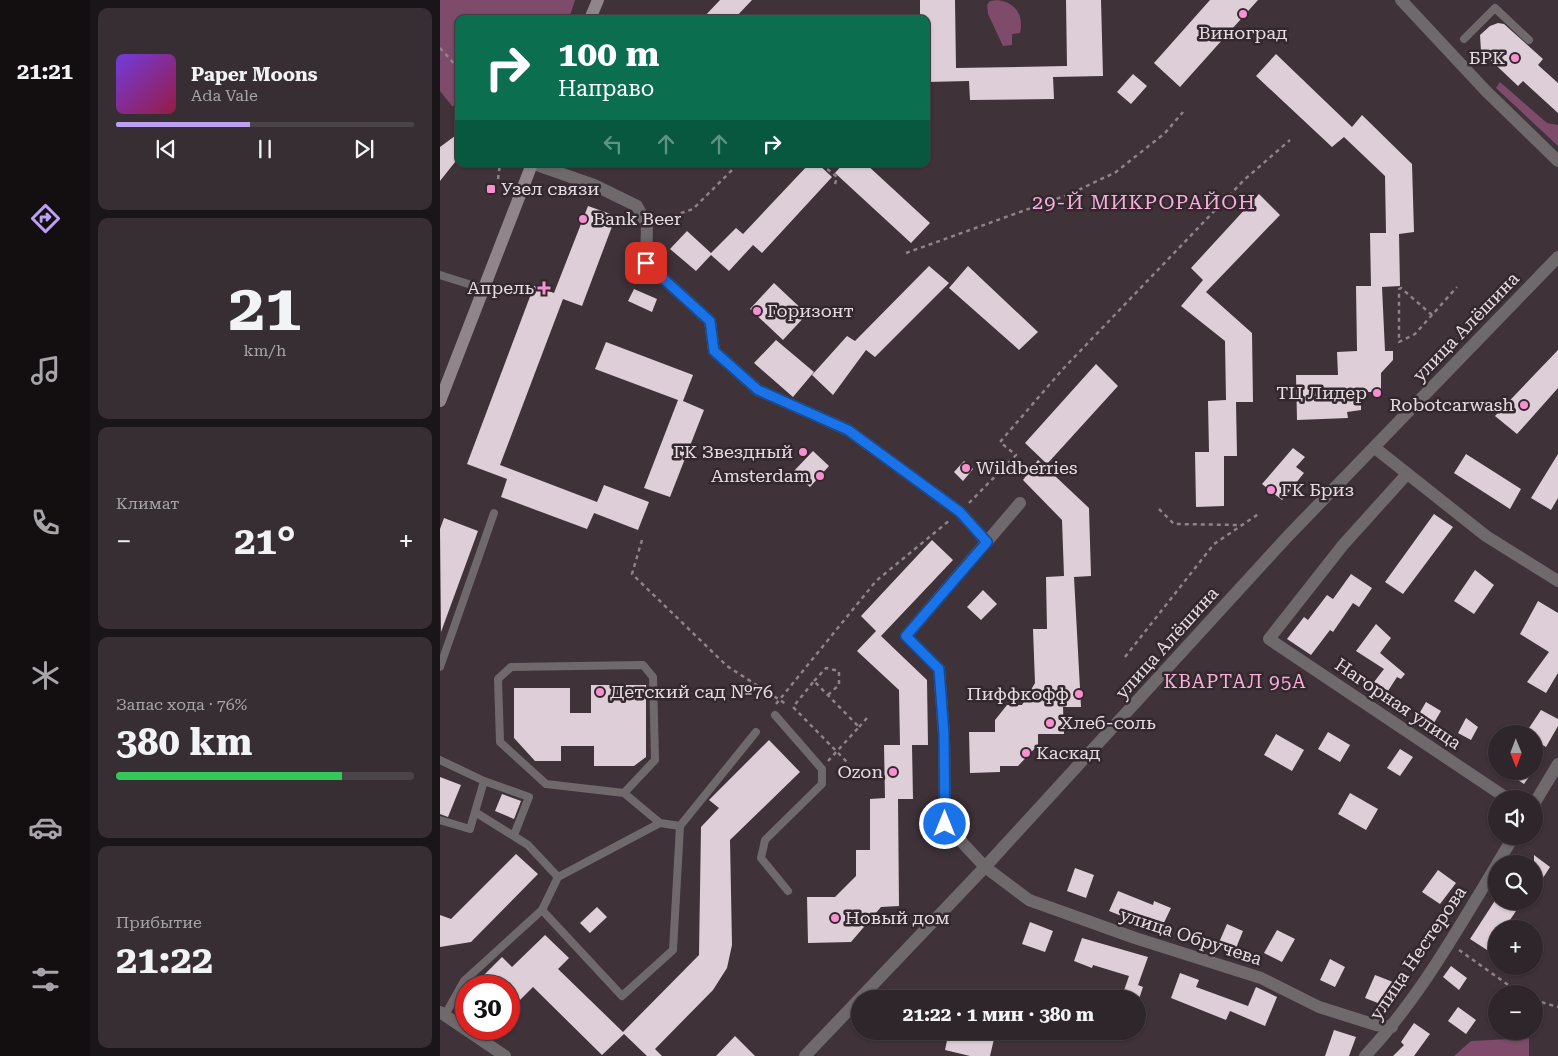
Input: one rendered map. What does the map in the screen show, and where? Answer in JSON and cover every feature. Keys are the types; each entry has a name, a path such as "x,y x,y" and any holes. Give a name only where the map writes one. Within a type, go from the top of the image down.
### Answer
{"main road":[{"path":"592,15 598,1"},
{"path":"440,401 532,167"}],"street":[{"path":"1401,0 1486,91 1558,161"},
{"path":"542,167 594,184 638,206 647,224 646,263 710,321 714,351 758,390 848,430 960,512 987,542 1020,503"},
{"name":"улица Алёшина","path":"805,1056 985,867 1288,536 1558,257"},
{"path":"1375,448 1486,536 1558,581"},
{"name":"Нагорная улица","path":"1407,474 1343,545 1269,639 1495,790"},
{"name":"улица Обручева","path":"987,542 906,636 939,669 944,735 945,824 985,867 1029,900 1135,938 1261,978 1318,1007 1376,1025 1392,1027"},
{"path":"1542,790 1558,764"},
{"name":"улица Нестерова","path":"1365,1056 1392,1027 1449,944 1488,880"},
{"path":"443,1014 505,1056"}],"lane":[{"path":"1464,39 1495,8 1529,40"},
{"path":"440,275 484,289"},
{"path":"440,667 494,513"},
{"path":"624,793 656,760 653,677 643,665 511,667 498,679 500,742 546,784 624,793 660,823 680,826"},
{"path":"773,712 822,769 822,784 765,840 760,858 788,891"},
{"path":"542,910 622,996 673,950 680,826 756,732"},
{"path":"440,760 484,781 528,797 514,836"},
{"path":"440,820 470,829 484,781"},
{"path":"475,812 528,845 558,877"},
{"path":"443,1014 464,981 542,910 558,877 660,823"}],"path":[{"path":"440,48 455,65"},
{"path":"906,254 1070,194 1116,172 1165,133 1183,112"},
{"path":"773,712 780,700 876,581 960,512 1016,455 1000,442 1062,370 1244,180 1290,140"},
{"path":"498,179 500,167"},
{"path":"647,224 693,209 735,167"},
{"path":"825,167 837,177 834,188"},
{"path":"1432,315 1401,288 1399,289 1399,342 1416,334 1457,287"},
{"path":"1159,509 1174,524 1242,525"},
{"path":"1125,657 1214,544 1260,513"},
{"path":"642,540 632,574 728,666 786,704"},
{"path":"828,695 839,685 839,671 826,668 793,707 847,762"},
{"path":"814,681 859,727"},
{"path":"826,764 867,718"},
{"path":"1449,944 1508,985"},
{"path":"1543,1003 1558,1008"}],"shaded area":[{"path":"440,0 575,0 570,15 455,15 455,106 452,106 440,91"},
{"path":"998,0 1010,4 1020,15 1020,33 1012,34 1012,45 1003,46 988,14 987,5 990,1"},
{"path":"1500,82 1547,123 1558,125 1558,146 1496,88"},
{"path":"1529,1040 1529,1056 1454,1056 1471,1041"}],"building":[{"path":"720,0 752,0 738,15 706,15"},
{"path":"920,0 955,0 956,68 1067,66 1066,0 1101,0 1103,76 1053,77 1054,99 970,100 969,81 930,82 930,15 920,15"},
{"path":"1210,0 1258,0 1180,87 1154,63"},
{"path":"1498,23 1504,24 1543,59 1538,65 1558,83 1558,113 1523,81 1518,86 1481,51 1480,35 1490,26"},
{"path":"1276,54 1352,127 1362,115 1412,164 1414,232 1399,234 1400,286 1382,287 1385,351 1393,351 1393,360 1381,373 1381,392 1361,392 1361,410 1347,412 1348,418 1297,420 1296,375 1338,375 1337,352 1357,351 1356,286 1371,286 1370,233 1386,233 1385,176 1344,137 1332,147 1256,76"},
{"path":"1133,74 1147,86 1131,104 1117,92"},
{"path":"455,136 455,162 440,181 440,147"},
{"path":"806,167 821,167 832,177 762,253 753,245 729,271 711,255 696,271 670,249 687,231 711,253 736,228 743,234"},
{"path":"840,167 869,167 930,223 911,243 835,173"},
{"path":"1259,194 1280,215 1206,292 1252,333 1253,402 1236,402 1237,456 1224,456 1224,506 1196,507 1195,452 1209,452 1208,401 1226,400 1225,341 1181,306 1203,280 1191,268"},
{"path":"588,206 616,216 582,306 563,299 500,465 597,502 604,485 649,502 638,530 594,513 587,529 501,497 507,479 467,464 534,286 554,293"},
{"path":"929,266 949,283 875,357 866,350 833,395 812,375 847,336 855,341"},
{"path":"968,266 1038,332 1019,350 949,288"},
{"path":"774,283 807,314 783,340 750,309"},
{"path":"634,289 657,299 652,312 628,301"},
{"path":"776,340 814,372 793,397 754,363"},
{"path":"606,342 693,375 683,401 704,410 670,497 644,488 678,400 595,369"},
{"name":"Robotcarwash","path":"1558,350 1558,388 1517,434 1495,416"},
{"path":"1096,364 1118,386 1047,464 1025,443"},
{"path":"1293,448 1305,457 1296,467 1304,473 1282,500 1262,484"},
{"path":"813,451 829,466 810,487 793,472"},
{"path":"1466,454 1521,489 1510,509 1454,473"},
{"path":"1558,454 1558,498 1551,510 1531,498"},
{"path":"1038,460 1089,508 1091,576 1074,577 1081,707 1063,707 1064,734 1038,734 1038,745 1018,766 1000,766 1000,772 970,773 969,732 995,732 995,720 1007,705 1022,705 1035,683 1033,629 1047,629 1046,577 1064,576 1062,520 1023,480"},
{"path":"964,461 973,469 963,481 954,472"},
{"path":"1434,514 1453,527 1403,594 1385,582"},
{"path":"444,518 478,531 441,632 440,529"},
{"path":"932,540 953,560 881,636 927,680 928,745 912,745 913,799 898,799 899,906 881,907 851,942 808,943 807,897 835,897 856,876 856,850 870,850 870,799 885,798 884,745 900,745 899,690 857,651 876,631 861,616"},
{"path":"1475,570 1494,585 1474,614 1454,601"},
{"path":"1351,574 1372,588 1359,607 1353,603 1333,632 1330,630 1311,655 1287,639 1304,617 1308,620 1327,595 1333,599"},
{"path":"983,590 997,604 981,620 967,607"},
{"path":"1538,601 1558,613 1558,673 1546,693 1527,682 1549,652 1520,634"},
{"path":"1376,624 1391,638 1380,653 1405,674 1401,679 1397,677 1388,691 1374,682 1384,669 1356,651"},
{"path":"591,685 646,685 646,757 634,766 594,766 594,746 561,746 561,761 535,761 514,738 514,688 570,688 570,713 591,713"},
{"path":"1426,702 1441,711 1431,728 1416,719"},
{"path":"1541,710 1558,719 1558,726 1546,747 1543,745 1543,725 1531,725"},
{"path":"1466,718 1478,727 1471,740 1458,733"},
{"path":"1328,732 1350,745 1340,762 1318,749"},
{"path":"1276,734 1304,750 1292,771 1264,755"},
{"path":"769,740 800,772 730,840 732,945 727,968 713,990 655,1049 662,1056 647,1056 624,1034 602,1055 533,987 520,1000 520,975 484,975 502,957 512,967 545,935 569,958 558,969 623,1032 699,955 701,827 719,808 709,800"},
{"path":"1400,749 1413,757 1400,776 1387,768"},
{"path":"440,777 461,785 448,817 440,814"},
{"path":"1518,780 1527,780 1524,784"},
{"path":"1350,793 1378,809 1366,830 1338,814"},
{"path":"502,794 521,801 514,819 495,811"},
{"path":"516,854 538,874 471,942 440,947 440,915 451,919"},
{"path":"1543,862 1550,867 1543,878"},
{"path":"1075,868 1094,875 1086,898 1067,891"},
{"path":"1438,870 1456,883 1440,904 1422,892"},
{"path":"1118,891 1153,905 1154,901 1171,908 1161,929 1128,915 1127,918 1109,911"},
{"path":"597,907 607,917 590,933 580,923"},
{"path":"1489,910 1516,911 1510,920 1488,920 1487,950 1470,939"},
{"path":"1030,922 1053,931 1045,952 1022,944"},
{"path":"1227,924 1243,931 1234,953 1217,947"},
{"path":"1277,930 1295,939 1282,962 1264,953"},
{"path":"1082,938 1148,957 1138,985 1143,987 1142,990 1124,990 1129,976 1093,965 1092,968 1074,961"},
{"path":"1330,959 1345,967 1335,987 1320,980"},
{"path":"1451,966 1467,978 1459,990 1443,977"},
{"path":"1180,973 1199,980 1196,987 1248,1006 1256,987 1277,997 1265,1026 1230,1011 1226,1020 1171,998"},
{"path":"1375,975 1393,982 1383,1005 1365,998"},
{"path":"1458,1007 1476,1020 1466,1034 1448,1021"},
{"path":"1414,1023 1430,1034 1414,1056 1393,1056 1404,1045 1401,1042"},
{"path":"1334,1030 1356,1037 1349,1056 1325,1056"},
{"path":"735,1036 755,1056 716,1056"},
{"path":"947,1040 994,1040 990,1056 970,1056 945,1050"}],"place":[{"name":"Виноград","path":"1243,14"},
{"name":"БРК","path":"1515,58"},
{"name":"Узел связи","path":"491,189"},
{"name":"Bank Beer","path":"583,219"},
{"name":"Апрель","path":"544,288"},
{"name":"Горизонт","path":"757,311"},
{"name":"ТЦ Лидер","path":"1377,393"},
{"name":"Robotcarwash","path":"1524,405"},
{"name":"ГК Звездный","path":"803,452"},
{"name":"Wildberries","path":"966,468"},
{"name":"Amsterdam","path":"820,476"},
{"name":"ГК Бриз","path":"1271,490"},
{"name":"Детский сад №76","path":"600,692"},
{"name":"Пиффкофф","path":"1079,694"},
{"name":"Хлеб-соль","path":"1050,723"},
{"name":"Каскад","path":"1026,753"},
{"name":"Ozon","path":"893,772"},
{"name":"Новый дом","path":"835,918"}],"district":[{"name":"29-Й МИКРОРАЙОН","path":"1144,202"},
{"name":"КВАРТАЛ 95А","path":"1235,681"}],"route":[{"path":"646,263 710,321 714,351 758,390 848,430 960,512 987,542 906,636 939,669 944,735 945,824"}]}
